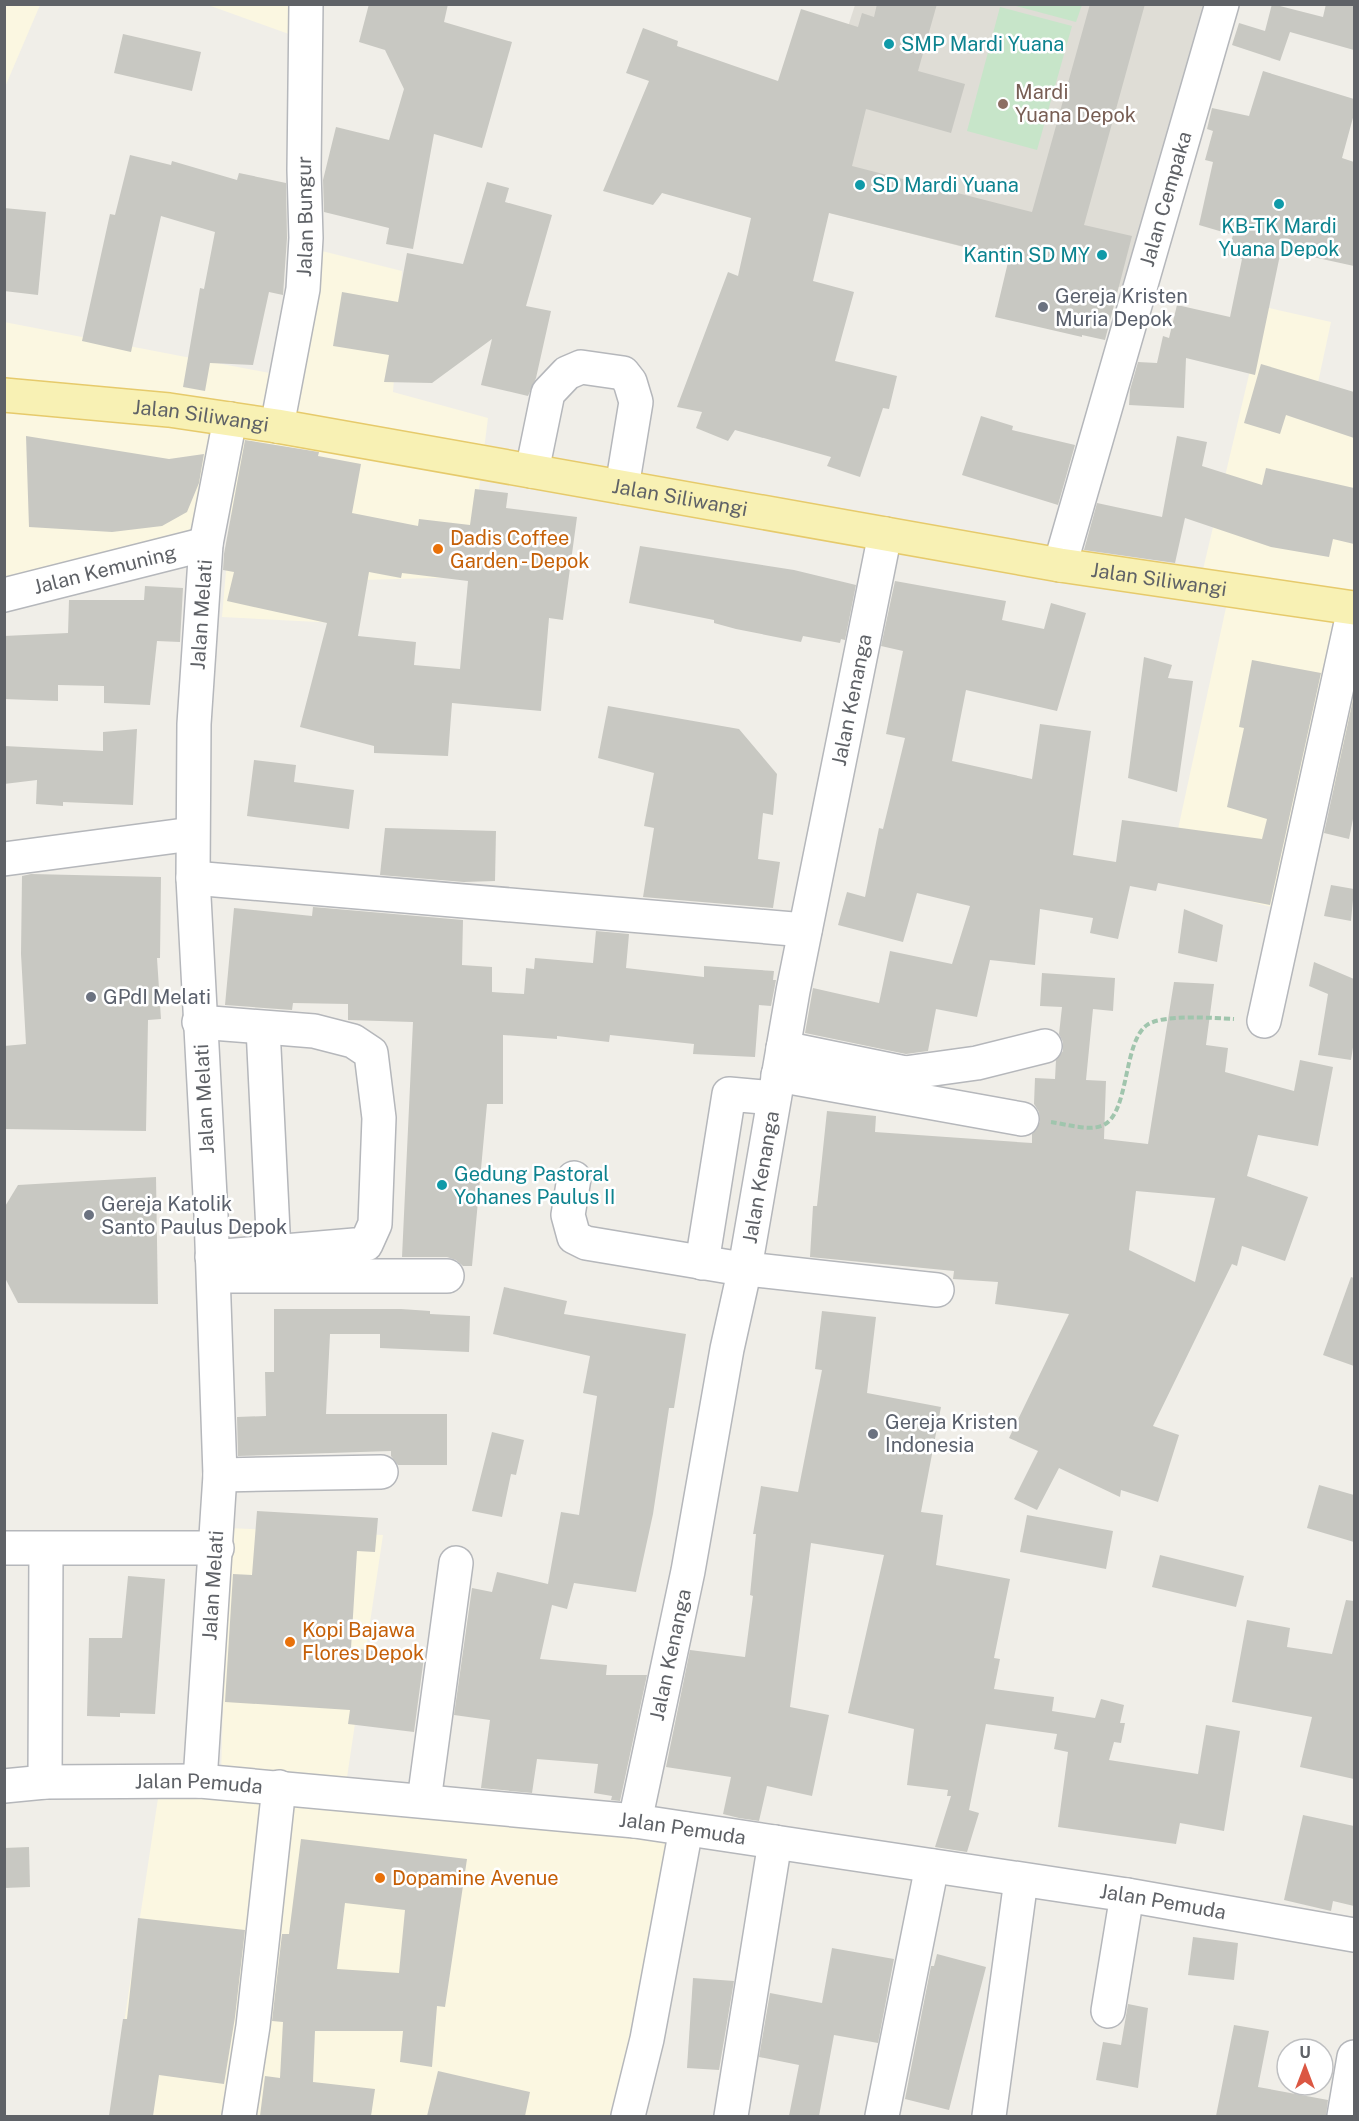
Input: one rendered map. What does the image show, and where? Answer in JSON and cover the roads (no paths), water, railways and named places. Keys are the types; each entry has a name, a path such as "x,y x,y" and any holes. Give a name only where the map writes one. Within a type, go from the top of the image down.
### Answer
{"main road":[{"name":"Jalan Siliwangi","path":"4,395 168,410 277,426 1060,565 1354,608"}],"street":[{"name":"Jalan Bungur","path":"277,426 303,289 306,238 304,170 306,4"},
{"name":"Jalan Cempaka","path":"1060,565 1222,4"},
{"path":"532,471 548,393 567,372 581,367 623,374 630,382 636,402 622,487"},
{"name":"Jalan Melati","path":"200,1781 220,1475 207,1023 193,878 194,724 206,544 230,419"},
{"name":"Jalan Kenanga","path":"635,1821 688,1571 805,930 885,534"},
{"name":"Jalan Kemuning","path":"4,595 206,544"},
{"path":"1264,1021 1354,608"},
{"path":"4,859 192,834"},
{"path":"193,878 805,930"},
{"path":"207,1023 314,1031 353,1041 371,1053 379,1118 375,1224 366,1244 274,1252 213,1267"},
{"path":"263,1028 274,1252"},
{"path":"702,1263 729,1094 778,1074 905,1072 977,1063 1045,1046"},
{"path":"778,1074 1022,1119"},
{"path":"574,1178 568,1215 574,1237 586,1243 702,1263 937,1290"},
{"path":"213,1267 447,1276"},
{"path":"220,1475 381,1472"},
{"path":"4,1548 217,1548"},
{"path":"45,1782 46,1549"},
{"path":"424,1801 456,1563"},
{"name":"Jalan Pemuda","path":"4,1786 45,1782 200,1781 635,1821 1127,1894 1354,1935"},
{"path":"239,2116 253,2026 279,1787"},
{"path":"628,2116 647,2039 686,1829"},
{"path":"731,2116 775,1842"},
{"path":"882,2116 932,1866"},
{"path":"989,2116 1021,1880"},
{"path":"1108,2011 1127,1894"},
{"path":"1344,2116 1354,2057"}],"place":[{"name":"SMP Mardi Yuana","path":"889,44"},
{"name":"Mardi Yuana Depok","path":"1003,104"},
{"name":"SD Mardi Yuana","path":"860,185"},
{"name":"KB-TK Mardi Yuana Depok","path":"1279,204"},
{"name":"Kantin SD MY","path":"1102,255"},
{"name":"Gereja Kristen Muria Depok","path":"1043,307"},
{"name":"Dadis Coffee Garden - Depok","path":"438,549"},
{"name":"GPdI Melati","path":"91,997"},
{"name":"Gedung Pastoral Yohanes Paulus II","path":"442,1185"},
{"name":"Gereja Katolik Santo Paulus Depok","path":"89,1215"},
{"name":"Gereja Kristen Indonesia","path":"873,1434"},
{"name":"Kopi Bajawa Flores Depok","path":"290,1642"},
{"name":"Dopamine Avenue","path":"380,1878"}]}
